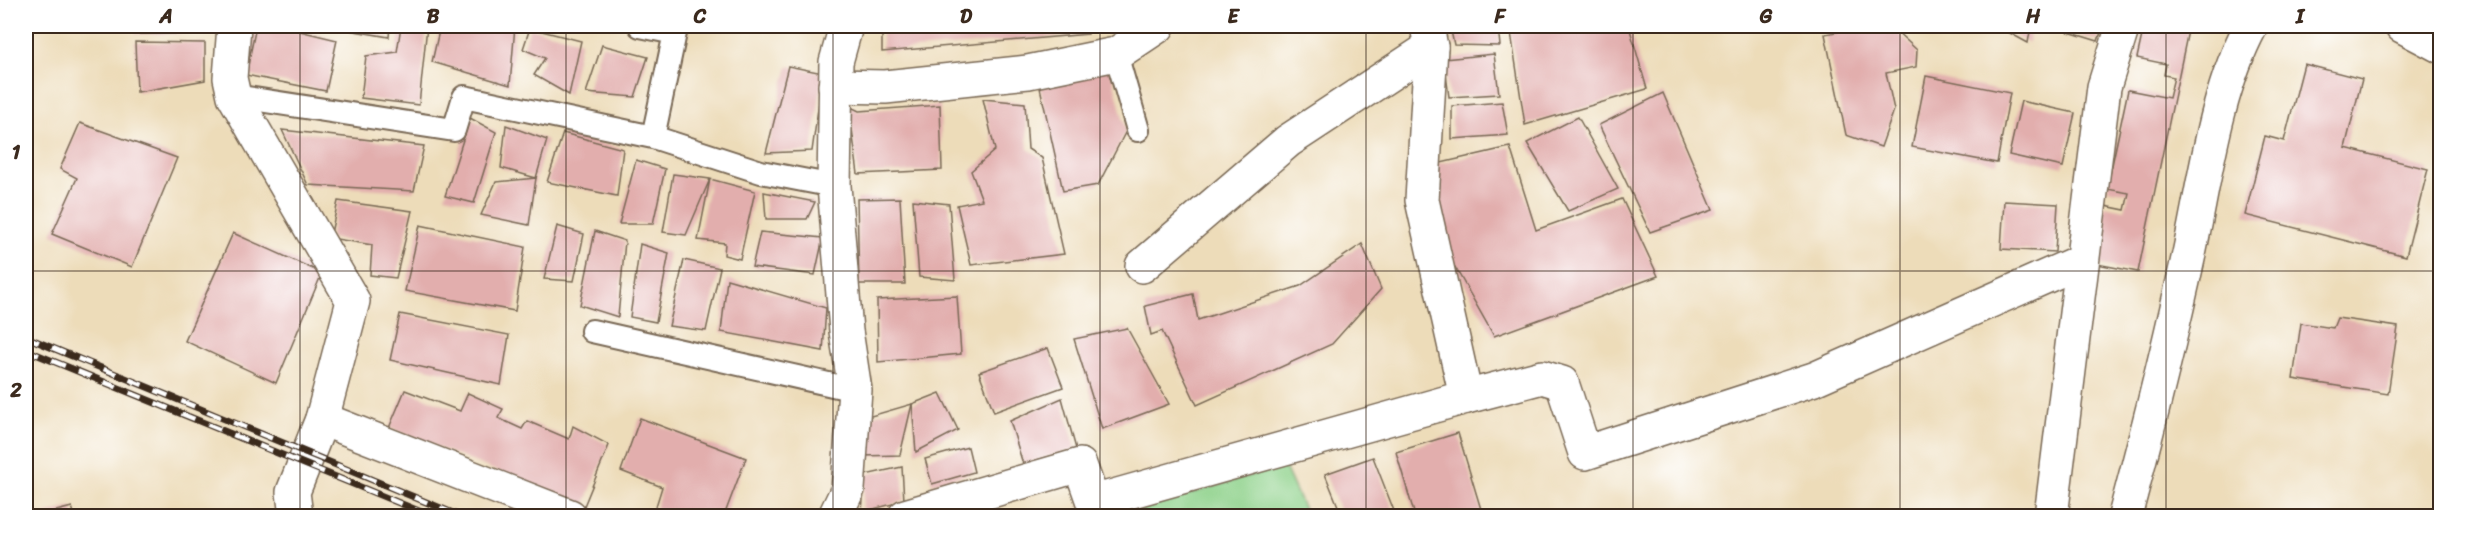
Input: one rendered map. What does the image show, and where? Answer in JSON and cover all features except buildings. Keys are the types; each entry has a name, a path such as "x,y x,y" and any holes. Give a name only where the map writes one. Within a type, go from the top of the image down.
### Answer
{"main road":[{"path":"234,26 230,78 234,96 353,301 322,419 293,492 296,516"},
{"path":"835,516 848,489 855,390 846,331 834,186 836,62 846,26"},
{"path":"835,86 885,87 1028,72 1116,54 1158,26"},
{"path":"2051,516 2104,87 2123,26"},
{"path":"2125,516 2171,340 2219,112 2238,49 2251,26"},
{"path":"2402,26 2440,46"},
{"path":"1429,36 1422,200 1466,397"},
{"path":"1142,266 1288,141 1429,36"},
{"path":"905,516 1080,465 1093,502 1542,377 1562,383 1585,453 1814,379 2081,261"},
{"path":"322,419 570,516"}],"lane":[{"path":"640,26 675,33 653,137"},
{"path":"1116,54 1138,130"},
{"path":"234,96 454,130 464,97 653,137 760,172 834,186"},
{"path":"592,331 855,390"}],"green space":[{"path":"1284,465 1307,516 1117,516"}],"railway":[{"path":"26,337 460,516"},
{"path":"26,350 431,516"}]}
